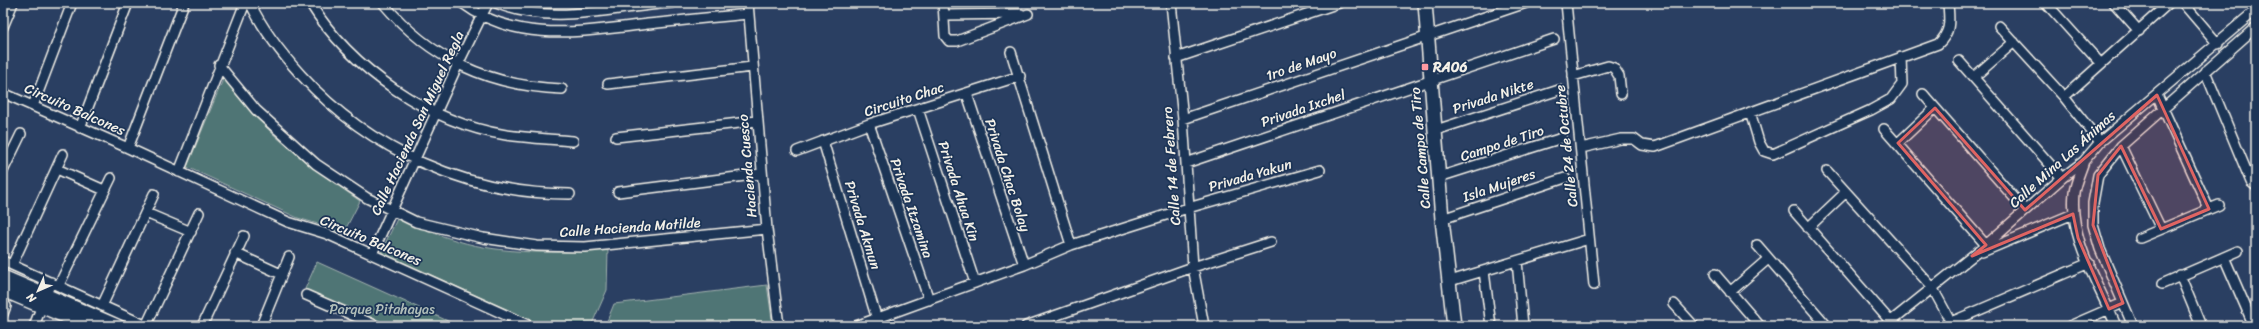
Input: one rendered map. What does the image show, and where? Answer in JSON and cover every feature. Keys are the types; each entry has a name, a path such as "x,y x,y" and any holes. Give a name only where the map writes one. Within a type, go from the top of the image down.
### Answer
{"street":[{"path":"3,27 12,3"},
{"path":"33,106 72,3"},
{"path":"80,128 128,3"},
{"path":"128,148 184,3"},
{"path":"179,172 219,65 245,3"},
{"path":"250,3 266,32 314,89 347,118 386,146 414,160 459,177 497,187 529,192 570,194"},
{"path":"310,3 322,22 349,52 423,108 463,123 505,135 573,140"},
{"path":"383,3 416,37 446,59 512,84 562,89"},
{"path":"462,3 482,16 524,29 557,33 749,14"},
{"name":"Calle Hacienda San Miguel Regla","path":"372,254 458,64 488,3"},
{"path":"496,3 509,9 533,14 600,12 671,3"},
{"name":"Hacienda Cuesco","path":"748,3 761,174 779,326"},
{"path":"943,3 945,15 945,36 950,41 957,41 1028,14 945,15"},
{"name":"Calle 14 de Febrero","path":"1171,3 1183,119 1193,267 1203,326"},
{"path":"1176,58 1339,3"},
{"name":"Calle Campo de Tiro","path":"1425,3 1429,35 1430,80 1436,130 1444,176 1442,219 1454,326"},
{"name":"1ro de Mayo","path":"1183,119 1526,3"},
{"name":"Calle 24 de Octubre","path":"1566,3 1594,285"},
{"path":"1581,148 1621,139 1634,139 1642,145 1655,147 1938,44 1946,36 1950,27 1948,3"},
{"path":"2059,3 2049,6 2101,64"},
{"path":"2114,3 2139,31"},
{"path":"2064,97 2169,3"},
{"path":"2183,3 2218,44"},
{"path":"2248,3 2256,10"},
{"name":"Calle Mina Las Ánimas","path":"1888,324 1986,245 2062,178 2084,161 2100,142 2218,44 2256,10"},
{"path":"1999,26 2064,97 2100,142"},
{"path":"2133,326 2100,249 2092,225 2093,203 2098,175 2122,146 2256,27"},
{"name":"Privada Ixchel","path":"1186,163 1554,39"},
{"path":"1974,77 2014,42"},
{"path":"1011,52 1020,76 1071,245"},
{"path":"1750,112 1759,142 1764,151 1773,154 1871,110 1891,99 1902,84 1901,57"},
{"path":"1959,61 2062,178"},
{"name":"Calle Hacienda Matilde","path":"219,65 256,110 285,138 316,164 368,198 416,222 483,238 537,246 585,247 767,229"},
{"path":"1573,76 1608,66 1614,68 1619,76 1621,94"},
{"path":"608,84 752,67"},
{"path":"2205,71 2251,182 2256,186"},
{"name":"Circuito Chac","path":"797,151 869,124 1020,76"},
{"name":"Privada Nikte","path":"1436,130 1559,90"},
{"name":"Circuito Balcones","path":"3,93 128,148 288,222 327,234 530,326"},
{"name":"Privada Chac Bolay","path":"967,94 1024,265"},
{"path":"1923,94 2025,210"},
{"path":"2157,95 2209,208"},
{"path":"1898,143 1935,108"},
{"name":"Privada Ahua Kin","path":"918,109 975,282"},
{"path":"616,137 757,121"},
{"name":"Privada Itzamina","path":"869,124 929,300"},
{"path":"1884,129 1898,143 1986,245"},
{"path":"3,171 21,134"},
{"name":"Campo de Tiro","path":"1444,176 1562,138"},
{"name":"Privada Akmun","path":"823,141 878,322"},
{"path":"2122,146 2161,229"},
{"path":"3,148 12,152"},
{"path":"63,154 57,169 7,263 147,326 199,213"},
{"path":"2084,161 2074,192 2073,214 2078,238 2116,326"},
{"path":"57,169 104,190"},
{"name":"Privada Yakun","path":"856,326 878,322 929,300 1024,265 1071,245 1188,208 1320,170"},
{"path":"1827,171 1932,287 1946,324 2089,263"},
{"path":"618,192 761,174"},
{"path":"34,326 43,301 55,284 111,178"},
{"name":"Isla Mujeres","path":"1442,219 1565,178"},
{"path":"1808,228 1846,192"},
{"path":"102,306 154,194"},
{"path":"2140,238 2219,205"},
{"path":"1794,211 1888,324"},
{"path":"146,213 191,232"},
{"path":"1972,256 2073,214"},
{"path":"202,326 244,236"},
{"path":"1450,281 1589,240"},
{"path":"1026,326 1193,267 1271,242"},
{"path":"1757,245 1827,326"},
{"path":"2162,284 2238,251"},
{"path":"236,252 282,274"},
{"path":"261,326 289,256"},
{"path":"2224,257 2254,326"},
{"path":"1730,292 1768,258"},
{"path":"1517,261 1523,326"},
{"path":"1484,271 1490,326"},
{"path":"1715,274 1760,326"},
{"path":"2180,275 2201,326"},
{"path":"3,277 88,326"},
{"path":"3,290 43,301 117,326"},
{"path":"306,295 377,326"},
{"path":"2070,326 2123,303"},
{"path":"1674,304 1693,326"}],"highlighted area":[{"path":"2157,95 2209,209 2161,229 2121,146 2098,175 2093,225 2123,303 2109,309 2078,238 2073,214 1972,256 1986,245 1898,143 1935,108 2025,210"}],"green space":[{"path":"224,77 238,96 269,130 304,160 360,201 343,234 328,227 298,218 187,167"},
{"path":"397,219 450,239 494,249 532,252 608,250 607,290 591,326 543,326 381,252"},
{"name":"Parque Pitahayas","path":"317,262 459,326 380,326 305,289"},
{"path":"767,285 773,326 605,326 614,304"}],"place":[{"name":"RA06","path":"1425,67"}]}
